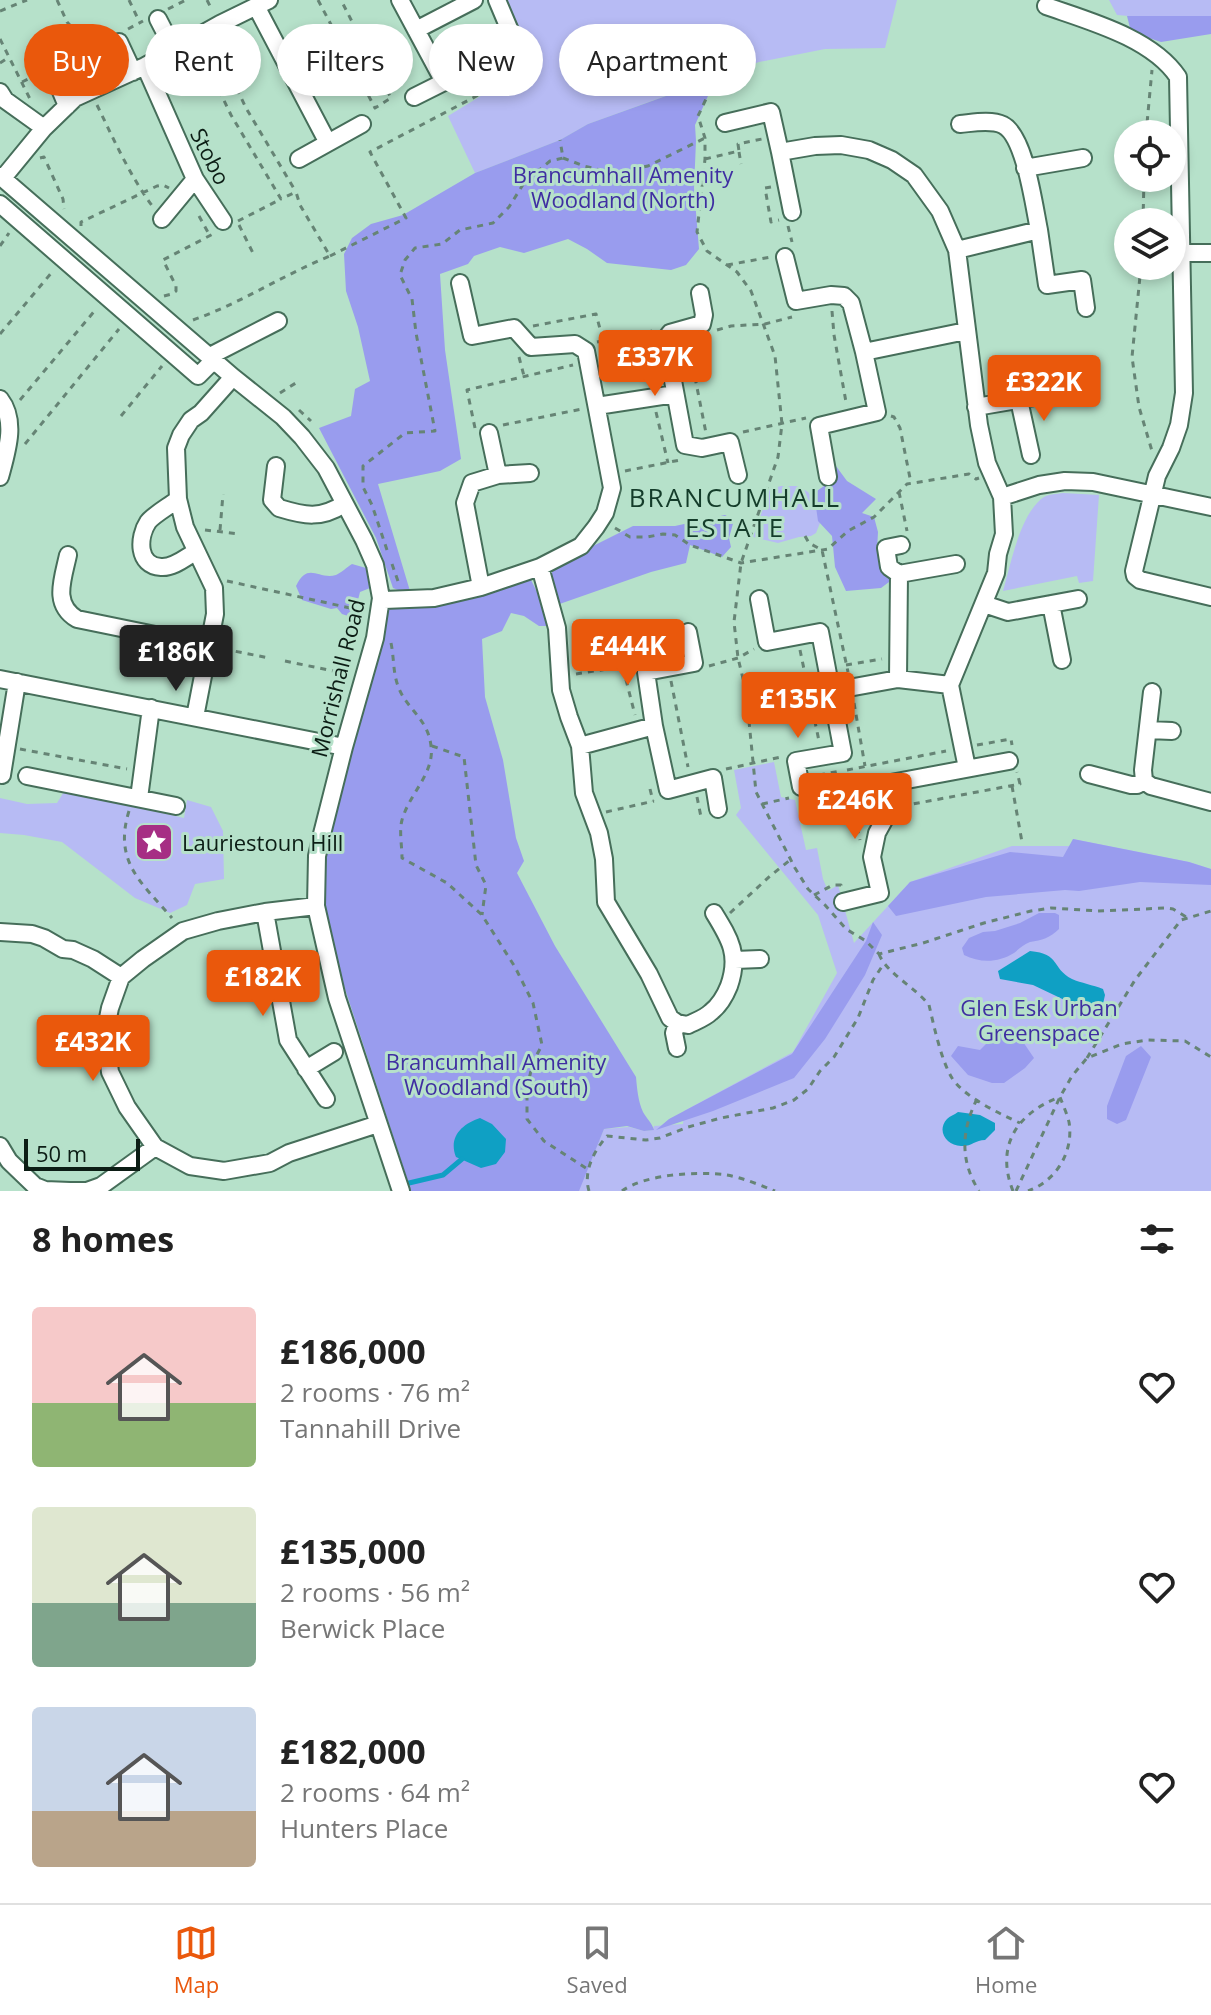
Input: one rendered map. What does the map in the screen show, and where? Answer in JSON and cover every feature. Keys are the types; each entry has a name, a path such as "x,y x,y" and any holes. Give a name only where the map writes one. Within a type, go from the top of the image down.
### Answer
{"street":[{"path":"400,0 444,82 414,97"},
{"path":"416,30 474,0"},
{"path":"497,0 507,24"},
{"path":"219,24 252,5 328,143"},
{"path":"1046,6 1109,28 1138,42 1172,68 1178,77 1180,208"},
{"path":"158,19 161,24"},
{"name":"Stobo","path":"129,56 139,69 195,179 230,221"},
{"path":"129,73 145,66"},
{"path":"0,92 5,100 49,123"},
{"path":"63,96 67,106"},
{"path":"2,177 49,123 79,96"},
{"path":"725,123 771,112 789,215"},
{"path":"960,124 992,122 1004,125 1014,136 1022,152 1047,285 1082,280 1086,308"},
{"path":"299,159 362,124"},
{"path":"780,152 841,145 869,150 892,160 914,175 929,194 957,250 976,407 987,463 1002,497 1004,534 996,573 950,685 967,768"},
{"path":"1025,168 1083,158"},
{"name":"Morrishall Road","path":"2,177 283,417 326,468 375,565 380,606 375,638 317,856 316,906 337,998 401,1191"},
{"path":"162,219 195,179"},
{"path":"0,204 198,376 212,358 278,321"},
{"path":"957,250 1039,230"},
{"path":"1186,253 1211,253"},
{"path":"785,257 796,301 831,295 844,296 851,303 877,412 819,426 828,477"},
{"path":"1182,280 1184,393 1179,425 1157,476 1134,571 1140,580 1211,597"},
{"path":"380,606 384,600 434,598 481,587 540,567 581,546 605,513 612,488 586,356 575,344 531,347 514,328 472,336 460,283"},
{"path":"700,293 704,315 702,324 668,336 667,351 685,445 702,448 730,442 738,475"},
{"path":"864,352 966,331"},
{"path":"195,717 216,599 214,588 185,527 178,499 176,448 191,420 233,377"},
{"path":"976,407 1087,388"},
{"path":"597,406 675,394"},
{"path":"1019,400 1031,455"},
{"path":"0,477 10,434 9,412 3,403"},
{"path":"489,433 498,475"},
{"path":"276,466 272,500 279,508 318,516 331,513 344,504"},
{"path":"481,587 465,503 472,483 498,475 530,473"},
{"path":"1002,497 1039,485 1065,481 1093,482 1211,507"},
{"path":"178,499 151,518 143,531 141,548 144,558 151,565 162,567 174,565 195,552"},
{"path":"901,545 886,548 889,567 899,574 956,564"},
{"path":"68,555 61,601 67,613 77,619 209,646"},
{"path":"540,567 557,628 561,690 580,746 584,793 599,833 606,902 649,974 670,1018 677,1023 688,1025 710,1013 725,998 735,960 729,937 717,918"},
{"path":"898,679 899,574"},
{"path":"759,599 767,642 820,632 843,753 796,761 800,783"},
{"path":"984,604 1008,612 1078,599"},
{"path":"1051,604 1062,660"},
{"path":"688,632 694,663 668,663 646,672 654,726 668,790 702,784 718,809"},
{"path":"832,691 898,679 950,685"},
{"path":"0,774 6,746 8,680 344,747"},
{"path":"1152,692 1144,781 1151,786 1211,802"},
{"path":"139,798 151,708"},
{"path":"580,746 654,726"},
{"path":"1148,730 1172,731"},
{"path":"846,792 1009,761"},
{"path":"1089,774 1131,785 1144,781"},
{"path":"27,776 176,806"},
{"path":"843,902 880,893 872,858 877,833 888,813 882,785"},
{"path":"316,906 265,912 183,931 143,959 121,977 110,1008 105,1033 110,1072 127,1107 155,1147 190,1166 224,1171 270,1163 289,1153 378,1124"},
{"path":"265,912 288,1040 326,1099"},
{"path":"0,932 44,938 63,949 93,959 121,977"},
{"path":"735,960 760,959"},
{"path":"677,1023 674,1033 677,1048"},
{"path":"306,1069 334,1052"},
{"path":"0,1146 9,1161 35,1186 45,1190 70,1191 87,1191 101,1186 155,1147"}],"path":[{"path":"0,11 27,0"},
{"path":"57,0 69,24"},
{"path":"129,0 140,23"},
{"path":"318,0 375,108 391,98 341,0"},
{"path":"0,39 34,107 49,123"},
{"path":"1147,120 1151,73 1156,56"},
{"path":"0,63 9,57"},
{"path":"92,96 143,193"},
{"path":"224,96 231,115 281,199 296,192"},
{"path":"239,96 330,256"},
{"path":"188,316 193,320 221,310 406,218 370,152 476,96"},
{"path":"707,96 698,116 705,138 705,159 697,232 707,251 737,272 751,291 775,356 782,424 778,457 741,563 734,622 746,691 756,792 808,889 846,929 866,941 879,954 883,965 929,1005 951,1077 960,1088 1001,1115 1020,1123"},
{"path":"401,591 363,487 363,466 405,433 435,431 412,299 400,275 405,260 415,248 442,244 460,230 493,223 509,207 524,183 550,161 563,158 612,173 648,166 705,138"},
{"path":"741,164 738,144 767,139"},
{"path":"560,140 563,158"},
{"path":"705,159 739,151"},
{"path":"21,157 31,162 44,157 63,199 64,209 81,225 81,222 163,185 183,193"},
{"path":"777,186 765,188 771,222 789,215"},
{"path":"230,221 253,253"},
{"path":"0,334 64,259"},
{"path":"163,260 176,286 172,294 162,296 171,303"},
{"path":"1140,280 1132,357 1139,407 1157,476"},
{"path":"3,403 20,400 99,306"},
{"path":"832,308 847,407"},
{"path":"532,326 596,314 603,340"},
{"path":"716,330 765,324 791,317"},
{"path":"6,452 18,453 122,325"},
{"path":"597,406 495,427 489,433 475,429 467,390 586,356 592,343 603,340 657,330 668,336"},
{"path":"640,333 668,463"},
{"path":"687,338 708,439"},
{"path":"121,416 172,353"},
{"path":"276,394 299,381"},
{"path":"877,412 894,417 900,428 911,483"},
{"path":"737,433 817,416"},
{"path":"609,474 684,459 690,447"},
{"path":"596,527 605,524 613,526 630,537 675,535 690,545 741,563 828,549 848,531 874,517 907,484 969,474 976,479 991,472"},
{"path":"220,532 223,494"},
{"path":"185,527 240,534"},
{"path":"805,536 809,543 822,550 865,766"},
{"path":"207,577 380,606"},
{"path":"688,632 687,626 665,628 668,663 690,777 697,775 702,784"},
{"path":"797,636 822,756"},
{"path":"391,641 398,686 422,718 432,746 430,767 414,792 401,822 402,858 447,883 482,915 515,967 533,1003 542,1045 533,1062 527,1088 527,1119 544,1141 589,1170"},
{"path":"694,663 707,666 738,658 767,642"},
{"path":"209,646 269,658"},
{"path":"846,665 897,656"},
{"path":"285,661 363,678"},
{"path":"561,676 637,664"},
{"path":"6,746 134,771"},
{"path":"432,746 464,757 476,865 486,885 482,915"},
{"path":"701,817 696,792 712,773 795,755 796,761"},
{"path":"800,783 840,771 846,792 845,803 852,807 864,860 872,858"},
{"path":"1012,786 1022,842"},
{"path":"139,798 128,812 124,831 127,861 139,880 183,931"},
{"path":"591,815 666,798"},
{"path":"717,918 741,902 790,860"},
{"path":"879,954 984,923 1051,908 1098,911 1166,908 1188,918"},
{"path":"1014,1191 1072,1076 1087,1058 1135,980 1181,920 1202,913 1211,914"},
{"path":"589,1191 586,1181 589,1170 598,1147 607,1136 646,1140 660,1138 688,1127 773,1108 794,1100 808,1089 834,1057 858,1018 873,980 883,965"},
{"path":"1087,1058 1122,1044 1147,1040 1185,1041 1211,1057"},
{"path":"1014,1191 1008,1180 1007,1165 1008,1148 1016,1128 1043,1103 1060,1097"},
{"path":"1028,1191 1047,1181 1059,1168 1067,1152 1069,1123 1060,1097"},
{"path":"977,1099 964,1137 968,1173 979,1191"},
{"path":"622,1191 641,1181 702,1174 728,1175 775,1191"}],"green space":[{"path":"507,0 897,0 885,48 825,49 756,63 756,24 559,24 559,96 665,96 588,124 560,140 475,173 448,116 481,96 543,96 543,24 518,24"},
{"path":"1109,0 1211,0 1211,23 1117,15"},
{"path":"1127,16 1211,16 1211,34 1161,42 1131,32"},
{"name":"Brancumhall Amenity Woodland (North)","path":"666,96 708,96 695,125 694,188 699,249 686,265 671,270 607,263 568,239 524,253 500,247 474,256 468,264 440,274 445,350 461,459 440,471 378,484 410,591 393,588 376,538 319,428 351,416 355,389 370,381 346,291 344,254 352,238 371,224 403,215 475,173 560,140 588,124"},
{"path":"830,458 847,481 876,499 862,513 874,517 878,532 877,550 889,561 889,582 881,588 846,591 835,567 832,536 818,521 814,493 824,486"},
{"path":"798,486 815,501 820,523 816,533 778,543 753,537 770,489"},
{"path":"1063,493 1099,495 1093,581 1079,583 1077,576 1003,591 1029,515 1044,497"},
{"path":"725,515 734,520 729,538 731,547 722,557 690,545 686,563 551,607 552,572 558,559 579,553 633,526 675,526"},
{"path":"352,564 366,568 370,588 360,592 351,617 337,608 302,600 296,586 305,574 336,575"},
{"name":"Brancumhall Amenity Woodland (South)","path":"527,572 554,626 539,626 524,616 511,613 502,631 482,639 485,697 503,760 516,838 524,861 517,873 555,946 636,1077 641,1108 654,1130 644,1131 627,1126 604,1129 579,1191 411,1191 332,949 317,877 384,600"},
{"name":"Glen Esk Urban Greenspace","path":"774,762 781,797 795,800 806,850 817,848 828,891 838,885 854,943 910,882 1012,846 1072,846 1073,839 1211,869 1211,1191 578,1191 604,1129 629,1127 645,1131 653,1130 654,1126 683,1124 684,1111 793,1052 837,973 818,915 736,815 741,808 734,770"},
{"path":"65,790 184,818 187,800 211,807 223,831 224,879 195,884 187,905 170,913 135,898 62,842 0,833 0,798 27,804 57,803"},
{"path":"1073,839 1211,869 1211,885 1140,882 1079,891 986,897 896,916 888,906 910,882 1010,852 1063,857"},
{"path":"1039,913 1059,915 1059,929 1049,937 1028,943 1002,959 983,961 964,955 962,948 969,938 1020,923"},
{"path":"873,922 882,935 865,975 825,1039 794,1078 656,1130 669,1119 792,1054 866,941"},
{"path":"999,1031 1017,1033 1034,1058 1004,1083 992,1083 968,1075 951,1056 958,1046 980,1050"},
{"path":"1141,1046 1151,1057 1126,1120 1117,1124 1107,1119 1107,1106 1126,1056"}],"shaded area":[{"path":"1030,951 1047,955 1072,979 1103,989 1103,1004 1094,1009 1075,1005 1033,985 1000,979 998,971"},
{"path":"958,1112 980,1115 995,1123 995,1130 985,1140 961,1146 951,1143 945,1137 943,1128 947,1119"},
{"path":"480,1118 492,1124 506,1139 505,1152 496,1164 481,1168 456,1157 454,1150 458,1132"}],"waterway":[{"path":"409,1183 443,1175 462,1159"}],"place":[{"name":"Lauriestoun Hill","path":"154,842"}],"district":[{"name":"BRANCUMHALL ESTATE","path":"735,512"}]}
